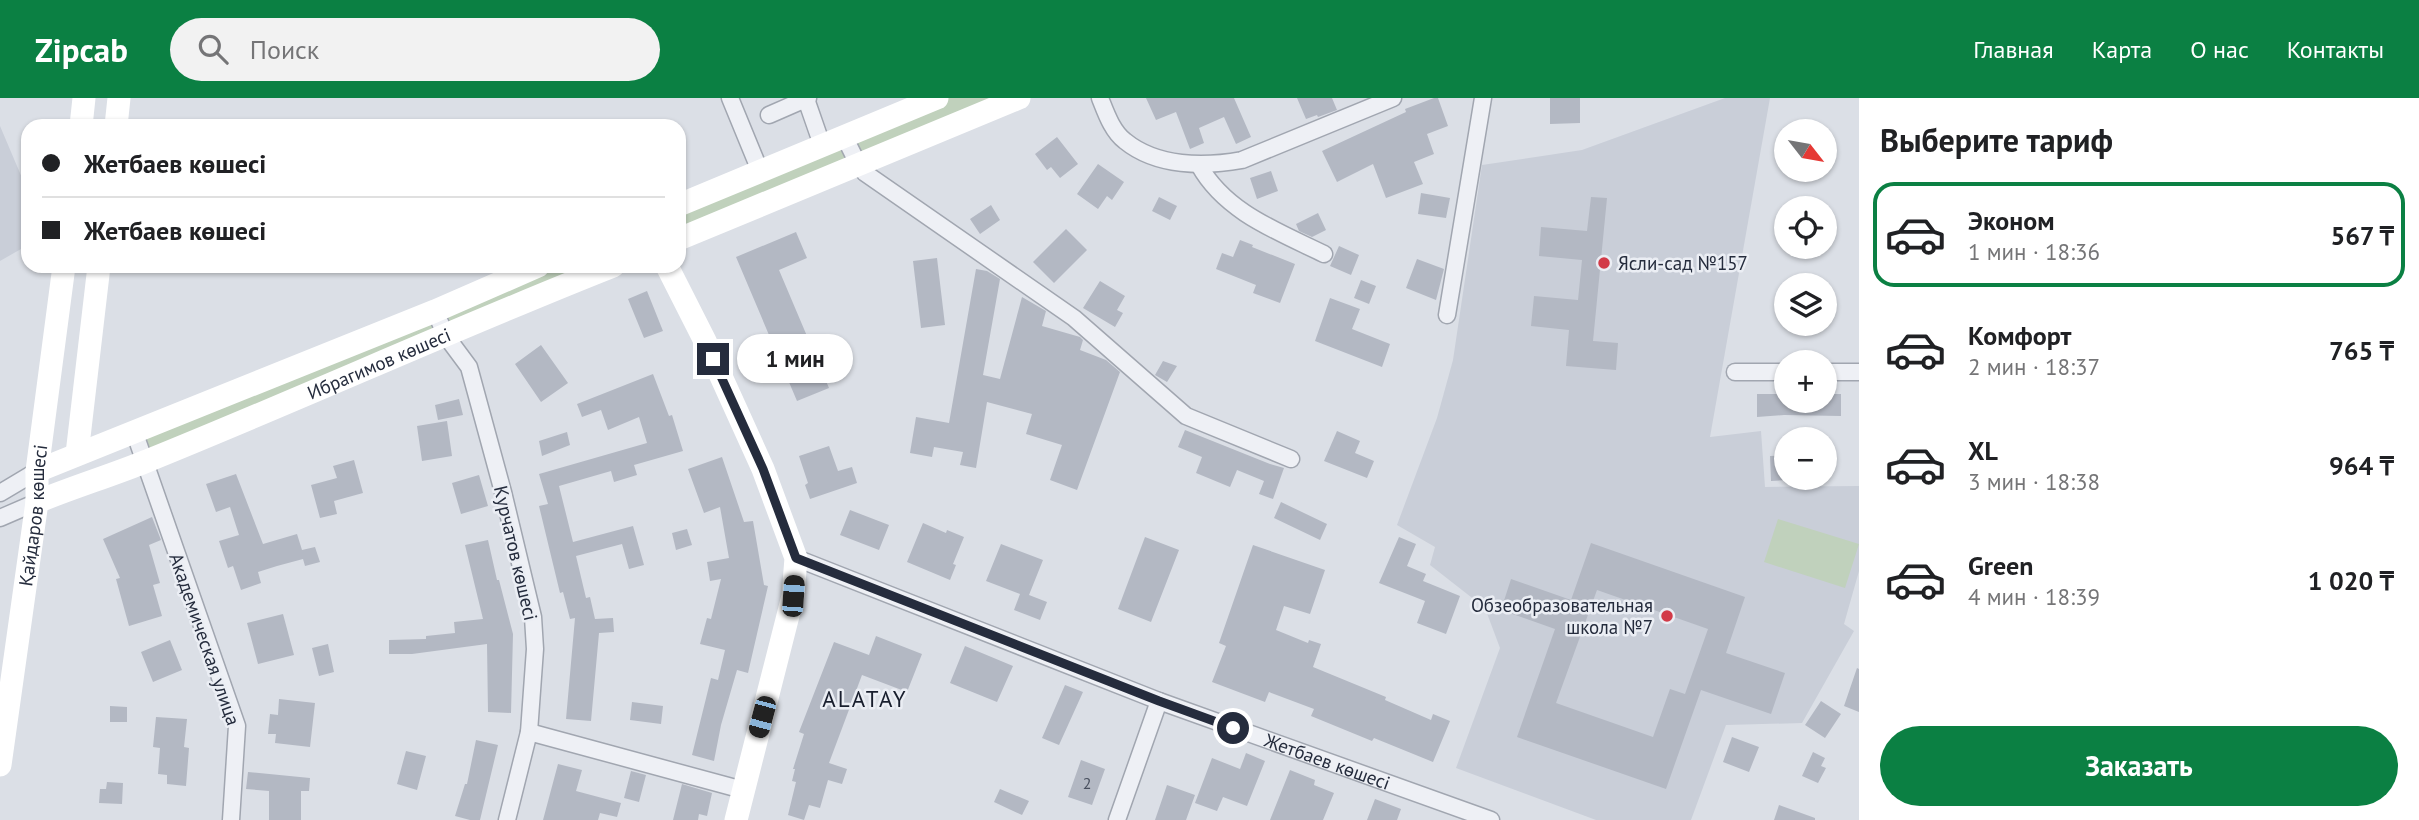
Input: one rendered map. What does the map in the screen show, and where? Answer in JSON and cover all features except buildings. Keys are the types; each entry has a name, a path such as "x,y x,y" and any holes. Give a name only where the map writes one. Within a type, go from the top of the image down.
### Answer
{"street":[{"path":"82,119 84,98"},
{"path":"117,119 119,98"},
{"path":"730,98 760,171"},
{"path":"769,116 807,98 822,145"},
{"path":"686,202 937,98"},
{"path":"686,236 1018,98"},
{"path":"1100,98 1114,129 1125,142 1152,155 1183,164 1216,165 1242,160 1393,98"},
{"path":"1447,316 1483,98"},
{"path":"844,136 865,173 1074,318 1185,416 1291,459"},
{"path":"1199,164 1209,183 1241,212 1324,254"},
{"name":"Қайдаров көшесі","path":"0,765 37,502 37,471 63,273"},
{"path":"77,454 98,273"},
{"name":"Ибрагимов көшесі","path":"0,493 37,471 77,454 435,311 522,273"},
{"name":"Ибрагимов көшесі","path":"0,518 144,462 595,273"},
{"path":"671,273 705,341 763,469 796,558 793,596 736,820"},
{"name":"Курчатов көшесі","path":"435,311 446,336 469,367 533,617 535,649 529,732 507,820"},
{"path":"1735,372 1774,372"},
{"path":"1837,372 1859,372"},
{"path":"134,431 144,462"},
{"name":"Академическая улица","path":"144,462 237,726 231,820"},
{"name":"Жетбаев көшесі","path":"796,558 1452,813 1491,820"},
{"path":"1117,820 1159,701"},
{"path":"529,732 743,790"}],"shaded area":[{"name":"Обзеобразовательная школа №7","path":"1725,98 1770,98 1710,437 1761,431 1765,487 1774,487 1774,490 1837,490 1837,486 1859,486 1859,571 1844,624 1854,631 1802,723 1726,725 1691,820 1596,820 1456,768 1500,648 1485,608 1430,565 1435,547 1397,525 1437,418 1453,360 1482,165 1582,150"},
{"path":"0,126 21,176 21,249 0,261"}],"green space":[{"path":"943,98 1005,98 857,159 847,137"},
{"path":"842,140 852,161 686,231 686,205"},
{"path":"528,273 586,273 447,333 437,312"},
{"path":"434,313 444,334 145,460 138,441"},
{"path":"1778,519 1859,544 1845,588 1764,562"}],"place":[{"name":"Ясли-сад №157","path":"1604,263"},
{"name":"Обзеобразовательная школа №7","path":"1667,616"}],"district":[{"name":"ALATAY","path":"865,699"}],"route":[{"path":"713,359 763,469 796,558 1233,728"}]}
